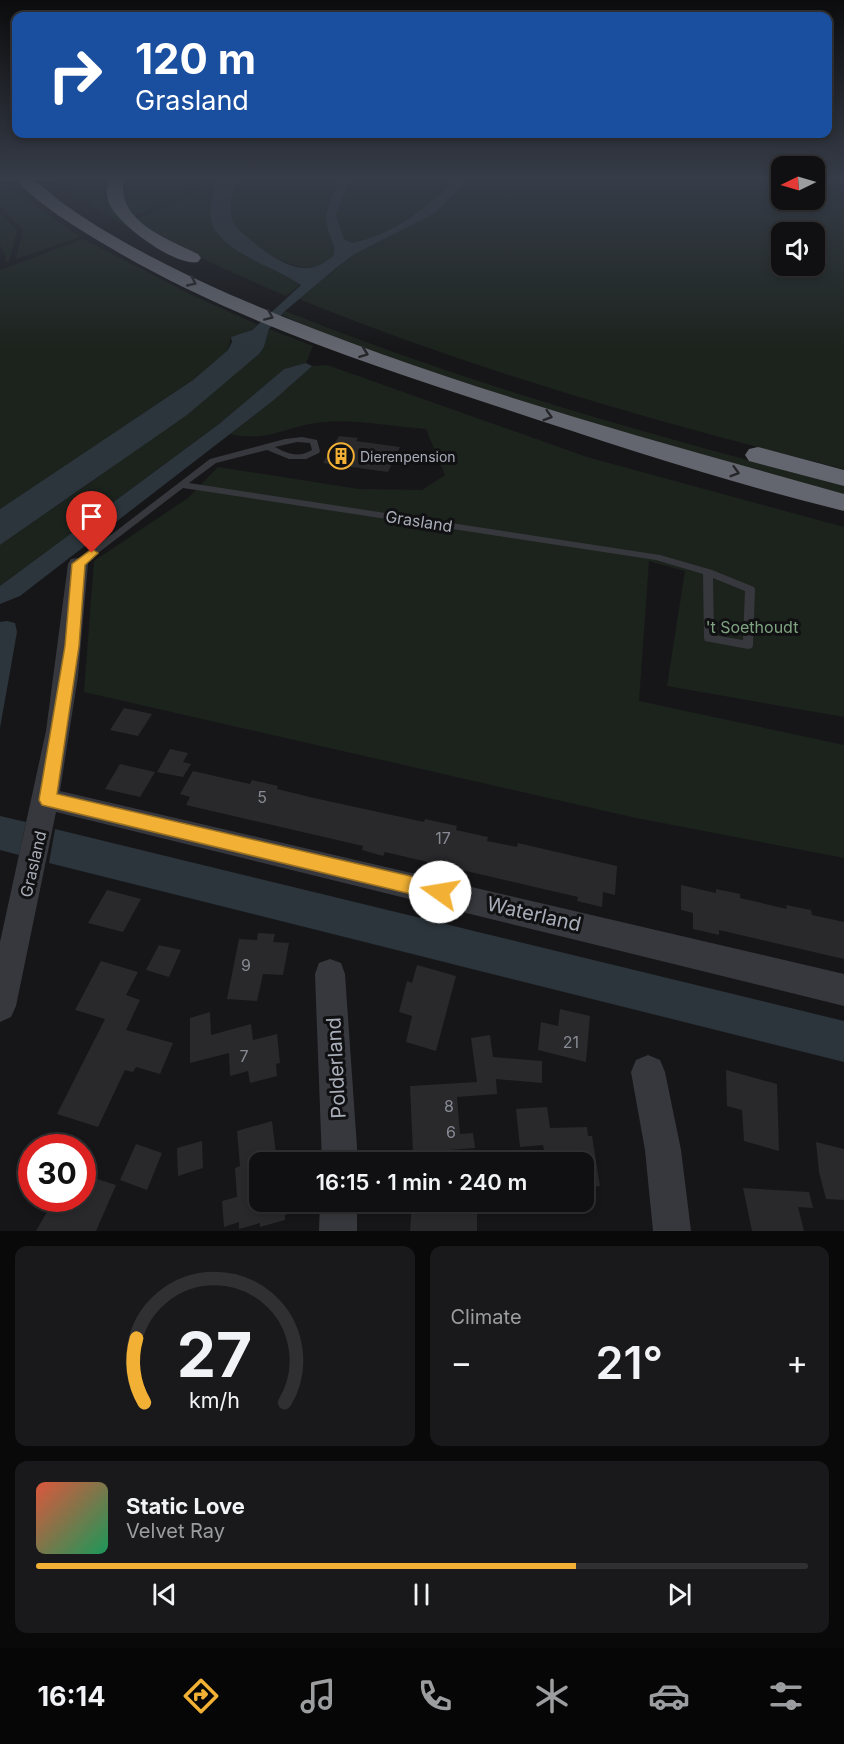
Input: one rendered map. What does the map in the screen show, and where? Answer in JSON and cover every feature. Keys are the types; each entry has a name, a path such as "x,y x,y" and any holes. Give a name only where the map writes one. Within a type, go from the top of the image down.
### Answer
{"highway":[{"path":"106,234 122,246 472,393 620,439 844,503"},
{"path":"134,234 207,269 150,234"},
{"path":"316,326 550,396 844,478"}],"street":[{"name":"Grasland","path":"0,1006 47,803 72,646 78,564"},
{"name":"Waterland","path":"47,803 844,990"},
{"name":"Polderland","path":"330,974 339,1152"},
{"path":"648,1072 663,1150 672,1231"},
{"path":"338,1231 339,1212"}],"lane":[{"name":"Grasland","path":"78,564 213,461 296,438 306,438 314,442 316,451 306,458 289,457 268,447"},
{"name":"Grasland","path":"182,485 657,557 708,572 750,589 748,645 709,638 708,572"}],"green space":[{"path":"0,234 16,234 9,262 4,261 6,257 0,245"},
{"path":"22,234 76,234 80,237 16,259"},
{"path":"159,234 220,234 247,256 301,284 286,296 208,261"},
{"path":"243,234 332,234 335,251 327,263 314,267 300,267 284,262 253,244"},
{"path":"342,234 378,234 352,243 344,239"},
{"path":"393,234 771,234 771,276 825,276 825,234 844,234 844,469 568,394 433,349 299,299 353,255"},
{"path":"83,239 188,293 258,325 244,334 231,337 228,350 193,380 0,509 0,270"},
{"path":"285,311 423,362 562,407 703,448 844,485 844,498 584,424 319,333 282,315"},
{"path":"269,329 313,346 306,363 284,369 219,424 0,586 0,545 97,478 264,347"},
{"name":"'t Soethoudt","path":"327,365 587,457 844,527 844,717 667,686 685,571 649,561 639,701 844,745 844,858 636,818 84,692 94,561 188,498 218,467 359,489 422,490 445,475 426,429 337,421 311,424 267,435 230,434 274,400 312,366"}],"shaded area":[{"path":"219,234 245,234 278,260 302,268 314,267 331,258 334,246 330,234 342,234 344,239 352,243 378,234 393,234 353,255 285,311 269,329 264,347 259,354 187,415 0,545 0,509 193,380 228,350 232,342 231,337 252,330 301,285 249,258"},
{"path":"306,363 312,366 274,400 20,596 0,604 0,586 219,424 284,369"},
{"path":"0,622 15,623 17,632 0,728"},
{"path":"0,816 26,822 19,855 0,850"},
{"path":"55,829 844,1021 844,1062 49,863"}],"building":[{"name":"Dierenpension","path":"339,436 358,438 356,441 400,447 388,472 323,463"},
{"path":"124,708 152,714 138,736 110,730"},
{"path":"170,749 188,753 183,762 191,764 183,777 157,772"},
{"path":"120,764 155,772 140,797 105,789"},
{"path":"193,771 250,784 252,780 314,798 424,822 425,819 457,826 456,830 488,837 487,841 517,847 518,843 617,866 615,895 603,892 602,907 577,901 578,897 385,852 383,856 362,850 363,846 186,805 190,797 180,794"},
{"path":"681,885 716,893 716,889 740,894 740,898 787,909 786,905 811,910 812,915 844,922 844,959 719,930 719,935 693,929 693,913 681,910"},
{"path":"107,890 141,899 123,932 88,923"},
{"path":"258,933 275,934 273,942 289,943 283,975 263,974 257,1001 227,999 239,939 257,940"},
{"path":"159,945 181,950 169,977 146,970"},
{"path":"101,961 138,972 126,995 140,1000 126,1030 173,1043 160,1074 136,1067 133,1072 125,1070 98,1127 57,1114 105,1019 75,1010"},
{"path":"417,965 456,976 436,1051 406,1042 412,1016 399,1012 407,981 412,983"},
{"path":"560,1009 590,1016 586,1062 538,1050 541,1022 558,1026"},
{"path":"210,1012 211,1035 251,1024 253,1040 277,1034 280,1063 276,1064 277,1076 250,1083 248,1071 230,1076 229,1053 190,1063 190,1018"},
{"path":"490,1035 493,1057 542,1061 542,1083 496,1079 497,1094 457,1097 460,1134 473,1133 475,1148 413,1152 410,1086 477,1082 471,1038"},
{"path":"726,1070 777,1084 779,1151 744,1141 742,1110 727,1106"},
{"path":"547,1107 550,1128 587,1127 588,1136 592,1136 600,1186 594,1187 594,1152 544,1152 543,1145 520,1147 516,1109"},
{"path":"272,1121 276,1152 249,1152 249,1212 294,1212 285,1215 285,1220 260,1227 260,1223 239,1229 239,1222 224,1227 222,1201 237,1197 235,1168 240,1166 237,1131"},
{"path":"202,1141 203,1168 178,1176 177,1148"},
{"path":"816,1142 844,1149 844,1200 826,1199 819,1172"},
{"path":"136,1144 162,1153 147,1190 120,1180"},
{"path":"96,1179 116,1185 96,1231 36,1231 47,1212 96,1212"},
{"path":"743,1188 809,1192 813,1208 798,1207 804,1231 752,1231"},
{"path":"411,1212 477,1212 477,1231 410,1231"}],"place":[{"name":"Dierenpension","path":"341,456"}],"route":[{"path":"92,553 78,564 72,646 48,800 440,892"}]}
